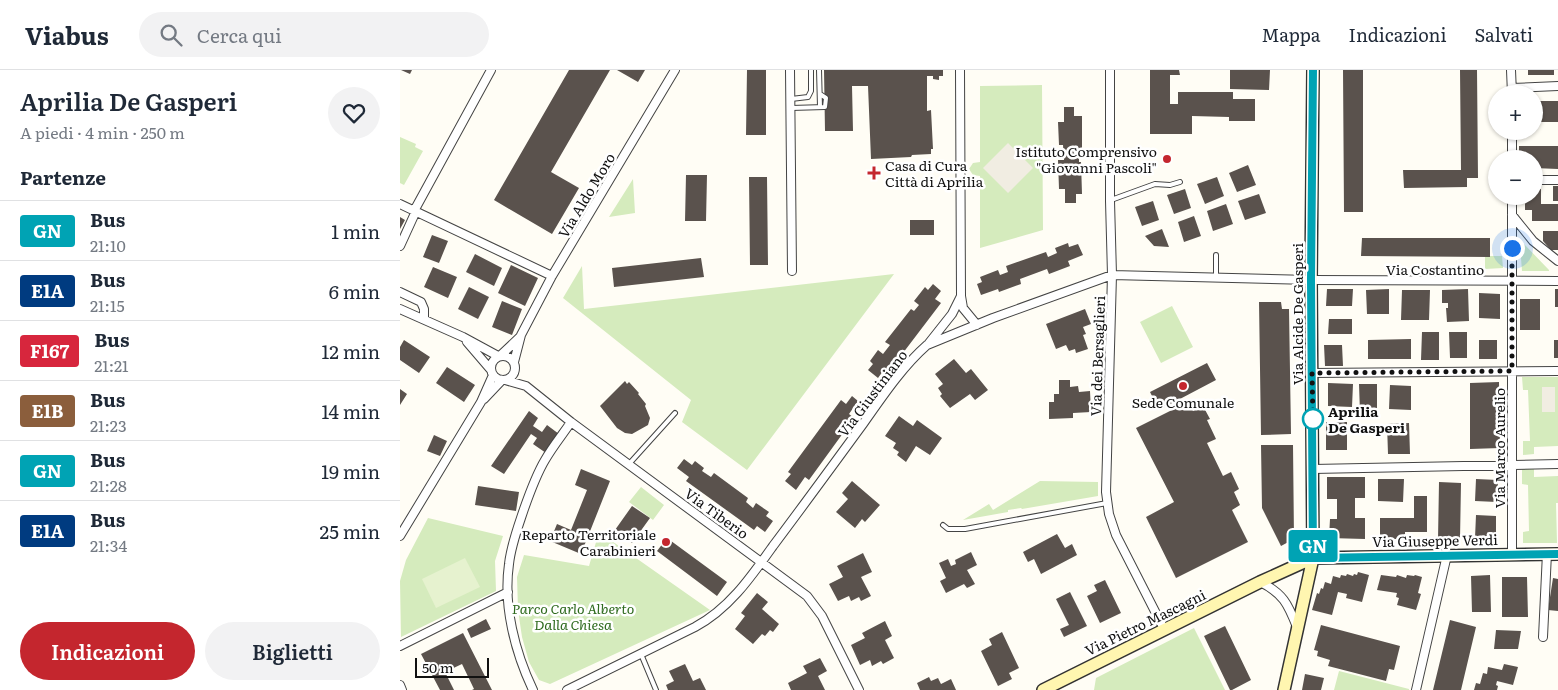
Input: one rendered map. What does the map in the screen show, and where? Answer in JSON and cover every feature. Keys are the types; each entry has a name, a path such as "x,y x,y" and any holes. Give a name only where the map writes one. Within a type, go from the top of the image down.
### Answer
{"street":[{"path":"400,246 415,211 491,70"},
{"name":"Via Aldo Moro","path":"481,402 504,380 512,376 521,335 552,276 675,70"},
{"path":"790,70 792,271"},
{"path":"960,70 960,296 963,308 976,325"},
{"name":"Via dei Bersaglieri","path":"1110,70 1112,275 1106,444 1107,504 1114,530 1164,630"},
{"name":"Via Alcide De Gasperi","path":"1284,690 1313,558 1311,280 1313,70"},
{"path":"1512,70 1512,85"},
{"path":"1543,88 1558,86"},
{"path":"1543,180 1558,180"},
{"path":"400,204 552,276"},
{"name":"Via Marco Aurelio","path":"1512,205 1512,554"},
{"path":"1512,215 1533,241 1558,261"},
{"name":"Via Giustiniano","path":"567,690 700,625 716,615 731,601 762,562 886,393 918,353 927,345 1112,275 1311,280"},
{"name":"Via Costantino","path":"1311,280 1558,281"},
{"path":"400,292 421,302 424,310 424,319"},
{"path":"927,345 952,314 960,296"},
{"path":"400,309 463,337 499,356 509,356 515,365"},
{"name":"Via Aldo Moro","path":"400,536 481,402 492,372 492,362 521,335"},
{"path":"463,337 498,379 504,380"},
{"name":"Via Tiberio","path":"515,365 526,386"},
{"path":"1312,373 1558,371"},
{"name":"Via Tiberio","path":"504,380 526,386 802,592 815,604 859,690"},
{"path":"533,690 517,648 508,592 508,571 511,551 531,489 546,458 572,422"},
{"path":"1313,469 1558,464"},
{"path":"1544,637 1552,554"},
{"name":"Via Giuseppe Verdi","path":"1313,558 1552,554"},
{"path":"1416,690 1447,556"},
{"name":"Via Pietro Mascagni","path":"1051,688 1260,582 1313,558"},
{"path":"1260,582 1272,588 1282,597 1297,627"},
{"path":"400,646 508,592"},
{"path":"400,685 402,690"}],"lane":[{"path":"790,104 808,97 811,91 811,70"},
{"path":"790,104 820,107 819,70"},
{"path":"1110,201 1155,184 1170,185 1180,182"},
{"path":"1216,255 1216,278"},
{"path":"629,464 675,413"},
{"path":"943,525 948,529 965,529 1107,504"},
{"path":"640,654 656,690"}],"green space":[{"path":"1042,85 1043,230 980,248 980,176 973,175 969,169 973,163 980,162 980,86"},
{"path":"400,137 416,144 415,147 423,151 404,185 400,183"},
{"path":"633,179 635,213 609,217"},
{"path":"1524,244 1549,271 1522,271 1520,245"},
{"path":"1485,256 1502,256 1503,268 1485,269"},
{"path":"582,266 584,309 894,274 747,470 682,422 691,400 563,298"},
{"path":"1172,306 1193,347 1161,363 1140,322"},
{"path":"1522,377 1558,377 1558,446 1534,447 1534,454 1523,455 1523,441 1530,441 1528,390 1523,390"},
{"path":"1522,469 1534,469 1534,477 1558,476 1558,503 1556,503 1557,543 1523,543 1523,532 1529,531 1528,485 1522,484"},
{"path":"1040,481 1098,482 1098,496 1008,510 1008,512 963,520 989,504 993,510"},
{"path":"641,487 664,505 653,520 629,502"},
{"path":"428,518 503,536 495,561 496,591 401,637 400,581 406,560"},
{"name":"Parco Carlo Alberto Dalla Chiesa","path":"599,532 710,610 550,684 539,680 529,662 522,637 518,610 517,577 524,555 589,566"},
{"path":"465,558 480,587 436,608 422,579"},
{"path":"1194,628 1225,690 1094,690 1096,678"},
{"path":"1339,671 1409,689 1409,690 1334,690"}],"shaded area":[{"path":"1008,143 1033,168 1008,193 983,168"},
{"path":"1542,387 1555,387 1555,412 1542,412"}],"building":[{"path":"401,70 412,70 410,74"},
{"path":"569,70 610,70 551,172 579,188 552,234 494,200"},
{"path":"617,70 645,70 638,82"},
{"path":"747,70 766,70 766,135 746,135"},
{"path":"824,70 943,70 943,76 939,76 939,80 933,79 933,76 927,76 927,111 931,110 933,149 931,149 931,154 871,159 868,86 852,86 853,131 825,131"},
{"path":"1150,70 1179,70 1180,75 1170,75 1170,104 1178,104 1178,92 1233,92 1233,99 1255,99 1255,121 1229,121 1229,117 1192,116 1192,134 1150,134"},
{"path":"1230,70 1270,70 1269,90 1230,89"},
{"path":"1343,70 1363,70 1363,212 1344,212"},
{"path":"1460,70 1477,70 1478,178 1467,178 1467,187 1404,188 1403,170 1461,170"},
{"path":"1528,70 1554,70 1554,75 1528,75"},
{"path":"1543,101 1558,101 1558,122 1543,122"},
{"path":"1064,107 1074,107 1074,116 1082,116 1082,148 1079,148 1079,162 1081,162 1082,194 1076,194 1076,203 1065,203 1065,189 1059,189 1058,160 1064,160 1063,145 1059,145 1058,122 1064,122"},
{"path":"1519,146 1558,146 1558,169 1543,168 1543,150 1519,150"},
{"path":"1248,165 1256,185 1237,192 1229,173"},
{"path":"686,175 707,175 706,221 685,221"},
{"path":"749,177 767,177 768,265 750,265"},
{"path":"1217,177 1224,196 1205,204 1197,184"},
{"path":"1553,186 1558,186 1558,201 1553,201"},
{"path":"1185,189 1191,208 1174,214 1167,195"},
{"path":"1259,194 1266,213 1245,220 1238,201"},
{"path":"1153,201 1159,220 1142,226 1135,207"},
{"path":"1226,204 1233,224 1213,231 1207,211"},
{"path":"1558,204 1558,221 1532,221 1532,210 1525,210 1525,205"},
{"path":"1194,216 1201,236 1184,242 1178,222"},
{"path":"400,217 405,220 400,229"},
{"path":"910,220 934,220 934,235 910,235"},
{"path":"1162,229 1169,247 1154,246 1145,236"},
{"path":"1543,231 1558,231 1558,250 1551,250 1543,241"},
{"path":"432,235 448,241 439,263 423,257"},
{"path":"1362,238 1490,238 1490,257 1361,256"},
{"path":"1068,243 1069,247 1078,244 1083,255 1068,261 1070,266 1049,274 1047,269 1020,279 1021,284 999,292 998,289 981,295 977,284 982,282 980,277 998,270 1000,275 1008,272 1006,266 1046,252 1048,257 1057,253 1055,248"},
{"path":"475,254 502,268 494,286 466,272"},
{"path":"701,258 704,277 614,287 612,268"},
{"path":"511,265 538,278 525,306 498,293"},
{"path":"433,267 457,277 448,298 424,287"},
{"path":"933,284 941,291 935,299 941,303 887,374 883,371 878,378 868,370 873,364 870,361 878,350 883,354 890,345 885,342 911,309 914,311 919,305 914,301 925,287 928,290"},
{"path":"469,287 489,297 478,319 458,309"},
{"path":"1327,289 1353,289 1352,306 1326,306"},
{"path":"1389,289 1389,314 1367,314 1366,290"},
{"path":"1468,289 1469,321 1447,322 1446,308 1448,308 1448,303 1442,303 1442,290"},
{"path":"1555,289 1558,289 1558,307 1555,307"},
{"path":"1402,290 1430,290 1429,320 1401,320"},
{"path":"1479,293 1500,294 1500,319 1479,318"},
{"path":"1520,299 1540,299 1540,330 1520,330"},
{"path":"502,301 522,309 512,335 492,327"},
{"path":"1259,302 1281,302 1282,309 1289,309 1291,434 1261,435"},
{"path":"1085,309 1091,324 1083,327 1086,334 1083,335 1088,349 1076,353 1075,349 1069,351 1066,345 1056,349 1046,324"},
{"path":"1329,319 1352,319 1352,334 1328,334"},
{"path":"1422,332 1439,332 1439,360 1421,360"},
{"path":"1449,332 1467,332 1467,358 1450,358"},
{"path":"1411,339 1411,359 1368,359 1368,340"},
{"path":"404,340 430,357 419,373 400,360 400,347"},
{"path":"1479,340 1497,340 1497,359 1479,359"},
{"path":"1554,340 1558,340 1558,358 1554,358"},
{"path":"1324,345 1342,345 1343,366 1325,366"},
{"path":"954,359 966,373 971,369 988,390 975,400 970,394 950,408 940,396 942,394 938,388 943,384 935,374"},
{"name":"Sede Comunale","path":"1207,363 1216,380 1159,410 1150,392"},
{"path":"447,367 475,385 464,402 436,383"},
{"path":"1059,380 1070,380 1070,387 1078,386 1079,392 1090,391 1091,412 1073,413 1073,418 1049,419 1049,402 1054,402 1054,394 1059,394"},
{"path":"625,381 627,384 629,382 639,393 646,404 645,406 650,418 648,425 632,434 625,433 617,428 600,406"},
{"path":"1499,382 1500,448 1470,449 1470,383"},
{"path":"1328,383 1353,384 1352,407 1328,406"},
{"path":"1359,384 1377,384 1377,413 1360,413"},
{"path":"1390,385 1411,386 1411,410 1389,409"},
{"path":"400,389 407,394 400,405"},
{"path":"852,396 858,401 849,414 854,418 809,480 805,477 796,490 785,481 791,474 788,472 841,400 846,404"},
{"path":"1188,402 1193,411 1203,406 1210,419 1207,420 1216,439 1207,443 1223,476 1231,472 1239,489 1234,492 1240,505 1232,510 1248,542 1176,578 1146,517 1174,502 1136,428"},
{"path":"529,411 538,418 533,426 542,432 547,425 559,434 546,453 533,444 537,438 531,434 504,474 491,466"},
{"path":"899,416 913,426 917,420 942,438 930,455 916,446 906,462 897,455 899,452 893,448 896,443 885,436"},
{"path":"1326,422 1347,422 1347,450 1326,450"},
{"path":"1409,423 1410,454 1388,454 1387,424"},
{"path":"434,435 447,441 440,456 427,451"},
{"path":"1261,445 1293,445 1294,539 1281,546 1262,508"},
{"path":"684,459 692,465 695,461 704,468 702,471 711,477 714,473 748,498 746,502 753,508 756,503 769,512 766,516 773,521 765,532 757,526 754,530 686,481 689,477 677,468"},
{"path":"581,469 610,481 581,554 550,541 557,524 571,530 587,490 575,485"},
{"path":"1327,477 1365,477 1365,498 1355,498 1355,518 1365,518 1365,539 1329,538 1330,519 1337,519 1337,499 1327,499"},
{"path":"1378,479 1404,479 1403,502 1378,501"},
{"path":"1476,479 1498,480 1497,502 1475,501"},
{"path":"852,481 880,505 865,522 862,519 855,528 836,512 848,499 842,493"},
{"path":"1439,482 1461,483 1460,540 1438,540"},
{"path":"478,486 519,492 516,511 475,505"},
{"path":"1414,496 1427,496 1427,532 1405,532 1405,539 1380,539 1380,518 1414,518"},
{"path":"632,506 650,518 632,543 615,530"},
{"path":"1476,515 1496,516 1496,539 1475,538"},
{"path":"1057,534 1065,548 1072,544 1077,555 1041,574 1034,559 1028,562 1023,552"},
{"path":"667,538 727,582 717,596 657,551"},
{"path":"971,552 977,565 967,570 975,584 967,588 964,584 946,593 940,581 946,578 939,563 948,559 951,566 956,564 955,560"},
{"path":"863,553 872,572 861,577 871,596 861,601 859,597 851,601 849,596 838,601 829,584 843,577 837,566"},
{"path":"1358,572 1369,575 1362,602 1346,598 1347,594 1338,592 1332,615 1312,610 1317,593 1319,594 1321,588 1323,589 1325,582 1331,584 1333,576 1340,578 1341,575 1346,576 1347,574 1353,576 1354,574 1357,575"},
{"path":"1381,575 1396,577 1397,575 1406,578 1407,575 1422,577 1418,593 1421,594 1416,610 1397,605 1399,598 1396,597 1397,593 1377,590"},
{"path":"1490,575 1491,612 1472,612 1471,576"},
{"path":"1502,577 1527,577 1528,617 1502,617"},
{"path":"1553,578 1558,579 1558,611 1548,610"},
{"path":"1105,580 1121,613 1100,623 1087,596 1097,591 1094,585"},
{"path":"1070,592 1087,626 1064,637 1060,629 1069,625 1056,599"},
{"path":"757,593 768,602 762,609 779,624 773,632 770,630 765,636 762,634 753,644 735,629 745,616 741,613"},
{"path":"486,619 491,629 471,638 467,629"},
{"path":"1450,620 1476,627 1461,690 1433,690"},
{"path":"885,621 892,636 885,640 894,658 883,664 881,661 872,666 870,660 860,665 851,645 865,638 862,633"},
{"path":"1321,625 1400,646 1394,670 1389,669 1386,681 1328,666 1330,660 1317,656 1318,651 1314,650"},
{"path":"1225,626 1251,680 1232,690 1230,690 1204,636"},
{"path":"1496,630 1521,631 1518,649 1494,649"},
{"path":"1002,632 1019,668 1009,673 1012,679 998,686 981,651 992,645 989,639"},
{"path":"463,633 492,690 472,690 474,689 462,664 445,672 454,690 440,690 421,654"},
{"path":"820,658 827,671 818,676 825,690 791,690 788,683 807,673 803,666"},
{"path":"685,664 693,681 700,678 706,690 668,690 666,685 674,681 669,671"},
{"path":"1504,664 1518,667 1513,685 1497,681 1497,690 1474,690 1476,683 1480,684 1483,673 1487,674 1488,667 1502,670"},
{"path":"1305,674 1324,678 1321,690 1302,690"},
{"path":"929,677 931,681 938,678 941,684 951,679 956,690 920,690 917,683"}],"bus line":[{"name":"GN","path":"1313,70 1311,280 1313,558 1558,554"}],"place":[{"name":"Istituto Comprensivo \"Giovanni Pascoli\"","path":"1167,159"},
{"name":"Casa di Cura Città di Aprilia","path":"874,173"},
{"name":"Sede Comunale","path":"1183,386"},
{"name":"Aprilia De Gasperi","path":"1313,419"},
{"name":"Reparto Territoriale Carabinieri","path":"666,542"}],"route":[{"path":"1313,419 1312,373 1512,371 1512,248"}]}
